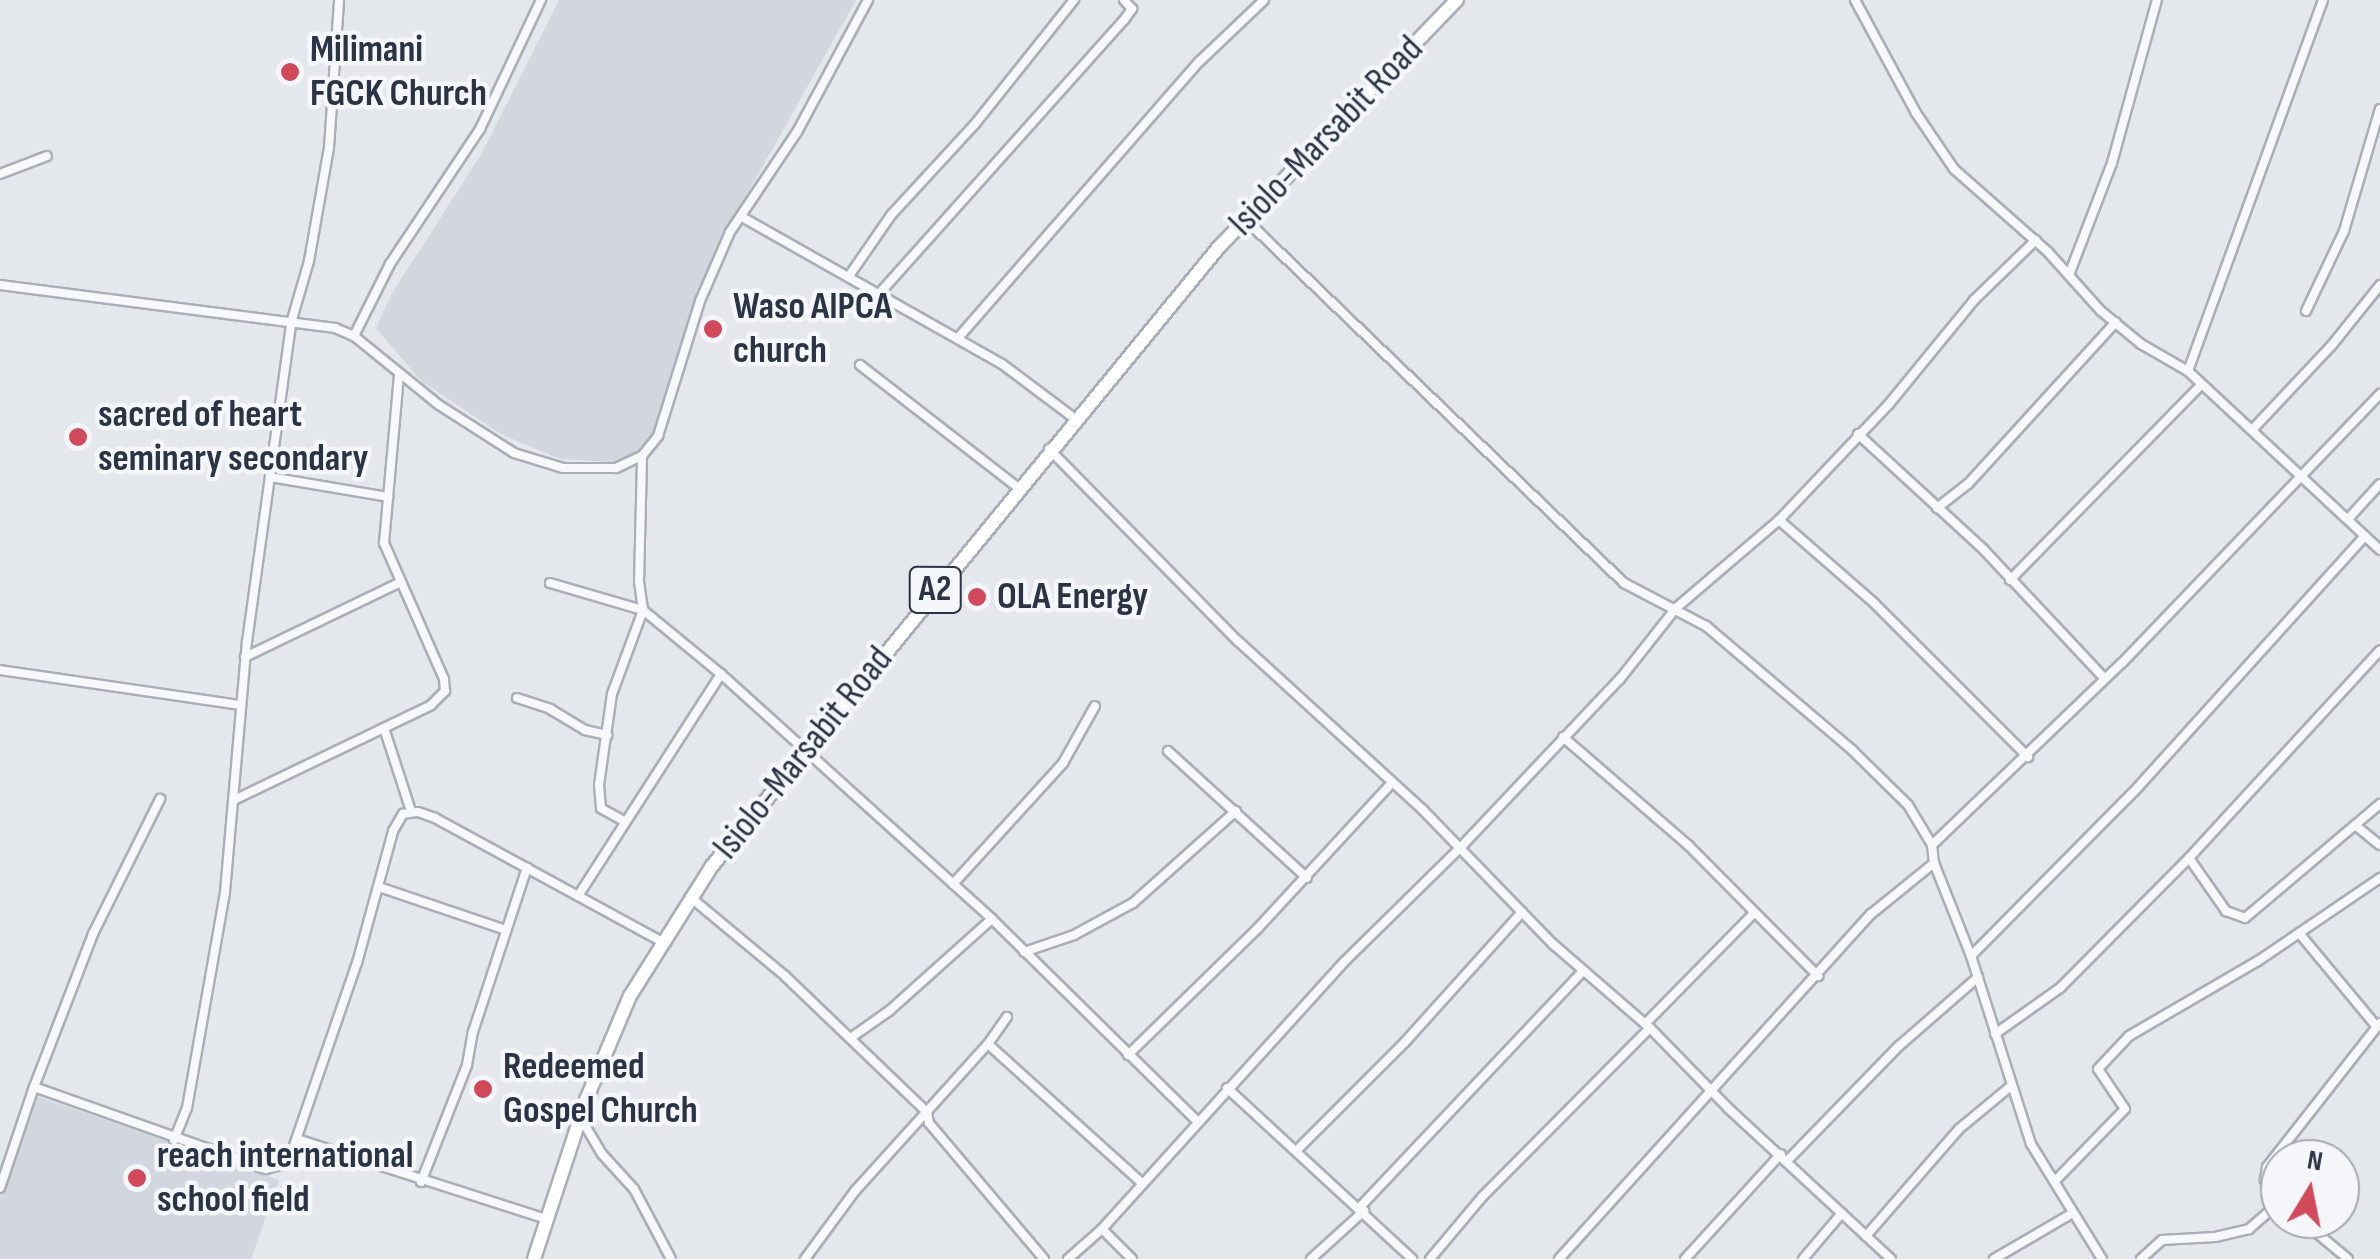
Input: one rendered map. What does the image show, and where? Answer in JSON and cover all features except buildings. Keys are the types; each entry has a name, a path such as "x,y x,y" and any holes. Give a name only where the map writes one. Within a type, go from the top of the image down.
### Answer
{"highway":[{"name":"Isiolo-Marsabit Road","path":"534,1259 580,1117 622,1014 690,897 805,748 1020,490 1074,418 1246,220 1457,0"}],"street":[{"path":"174,1140 187,1108 225,892 246,657 291,323 309,261 328,148 339,0"},
{"path":"354,336 390,264 480,129 541,0"},
{"path":"624,821 598,803 612,694 642,610 638,582 642,456 663,423 707,281 730,232 797,132 868,0"},
{"path":"850,276 892,214 968,133 1074,0"},
{"path":"878,295 1124,20 1132,9 1124,0"},
{"path":"958,338 1200,61 1264,0"},
{"path":"1855,0 1940,153 2036,240 2116,322 2141,344 2188,372 2380,550"},
{"path":"2069,275 2112,163 2158,0"},
{"path":"2188,372 2322,0"},
{"path":"2306,311 2344,231 2380,109"},
{"path":"0,174 48,156"},
{"path":"742,217 1015,372 1074,418"},
{"path":"1246,220 1624,583 1676,608 1720,637 1866,763 1908,805 1932,846 1934,863 1971,956 2031,1144 2102,1259"},
{"path":"1068,1259 1102,1229 1344,962 1459,849 1620,679 1676,608 1779,520 1974,300 2036,240"},
{"path":"0,285 318,324 354,336 492,442 539,463 600,471 642,456"},
{"path":"2252,430 2332,345 2380,286"},
{"path":"1937,508 1968,484 2116,322"},
{"path":"860,365 1020,490"},
{"path":"234,800 430,705 446,688 384,543 399,374"},
{"path":"2010,580 2201,384"},
{"path":"1932,846 2028,757 2380,394"},
{"path":"1858,434 2010,580 2104,678"},
{"path":"1049,449 1238,641 1392,782 1583,971 1648,1026 1712,1093 1891,1259"},
{"path":"270,477 388,497"},
{"path":"2348,520 2380,484"},
{"path":"1779,520 1874,604 2028,757"},
{"path":"1971,956 2139,786 2365,536"},
{"path":"246,657 401,582"},
{"path":"550,584 642,610 721,674 992,919 1196,1121"},
{"path":"1995,1034 2060,988 2189,858 2380,650"},
{"path":"0,670 240,705"},
{"path":"578,896 721,674"},
{"path":"517,698 542,705 584,730 607,735"},
{"path":"953,884 1063,763 1095,706"},
{"path":"384,728 411,812"},
{"path":"1563,738 1688,844 1818,976"},
{"path":"1168,751 1306,878"},
{"path":"1128,1054 1306,878 1354,819 1392,782"},
{"path":"0,1188 92,934 160,799"},
{"path":"2189,858 2226,910 2245,918 2380,804"},
{"path":"1024,952 1091,927 1133,903 1236,811"},
{"path":"34,1087 174,1140 274,1170 288,1162 393,831 403,814 411,812 435,818 661,941"},
{"path":"2356,825 2380,846"},
{"path":"1560,1259 1871,914 1934,863"},
{"path":"421,1182 467,1064 527,868"},
{"path":"2054,1180 2124,1109 2117,1093 2100,1078 2098,1069 2106,1058 2142,1026 2299,933 2380,878"},
{"path":"378,887 506,930"},
{"path":"690,897 852,1038 927,1112 929,1124 1044,1259"},
{"path":"1296,1151 1405,1042 1522,912"},
{"path":"1430,1259 1496,1182 1754,913"},
{"path":"852,1038 992,919"},
{"path":"2289,1139 2378,1025 2299,933"},
{"path":"1311,1259 1583,971"},
{"path":"1685,1259 1899,1046 1978,977"},
{"path":"805,1259 855,1191 988,1044 1008,1016"},
{"path":"988,1044 1142,1183"},
{"path":"1866,1236 1958,1129 2011,1086"},
{"path":"1227,1088 1412,1259"},
{"path":"580,1117 602,1154 634,1188 671,1259"},
{"path":"298,1139 421,1182 546,1219"},
{"path":"1803,1259 1842,1213"},
{"path":"1994,1259 2072,1214"},
{"path":"2141,1259 2162,1240 2214,1237 2249,1229 2260,1219"},
{"path":"1102,1229 1132,1259"},
{"path":"2324,1239 2348,1259"}],"shaded area":[{"path":"559,0 856,0 713,255 667,426 646,458 611,462 560,459 501,434 421,381 376,328 393,292 482,153"},
{"name":"reach international school field","path":"36,1096 279,1180 251,1259 0,1259 0,1190"}],"place":[{"name":"Milimani FGCK Church","path":"290,72"},
{"name":"Waso AIPCA church","path":"713,329"},
{"name":"sacred of heart seminary secondary","path":"78,437"},
{"name":"OLA Energy","path":"977,597"},
{"name":"Redeemed Gospel Church","path":"483,1089"},
{"name":"reach international school field","path":"137,1178"}]}
